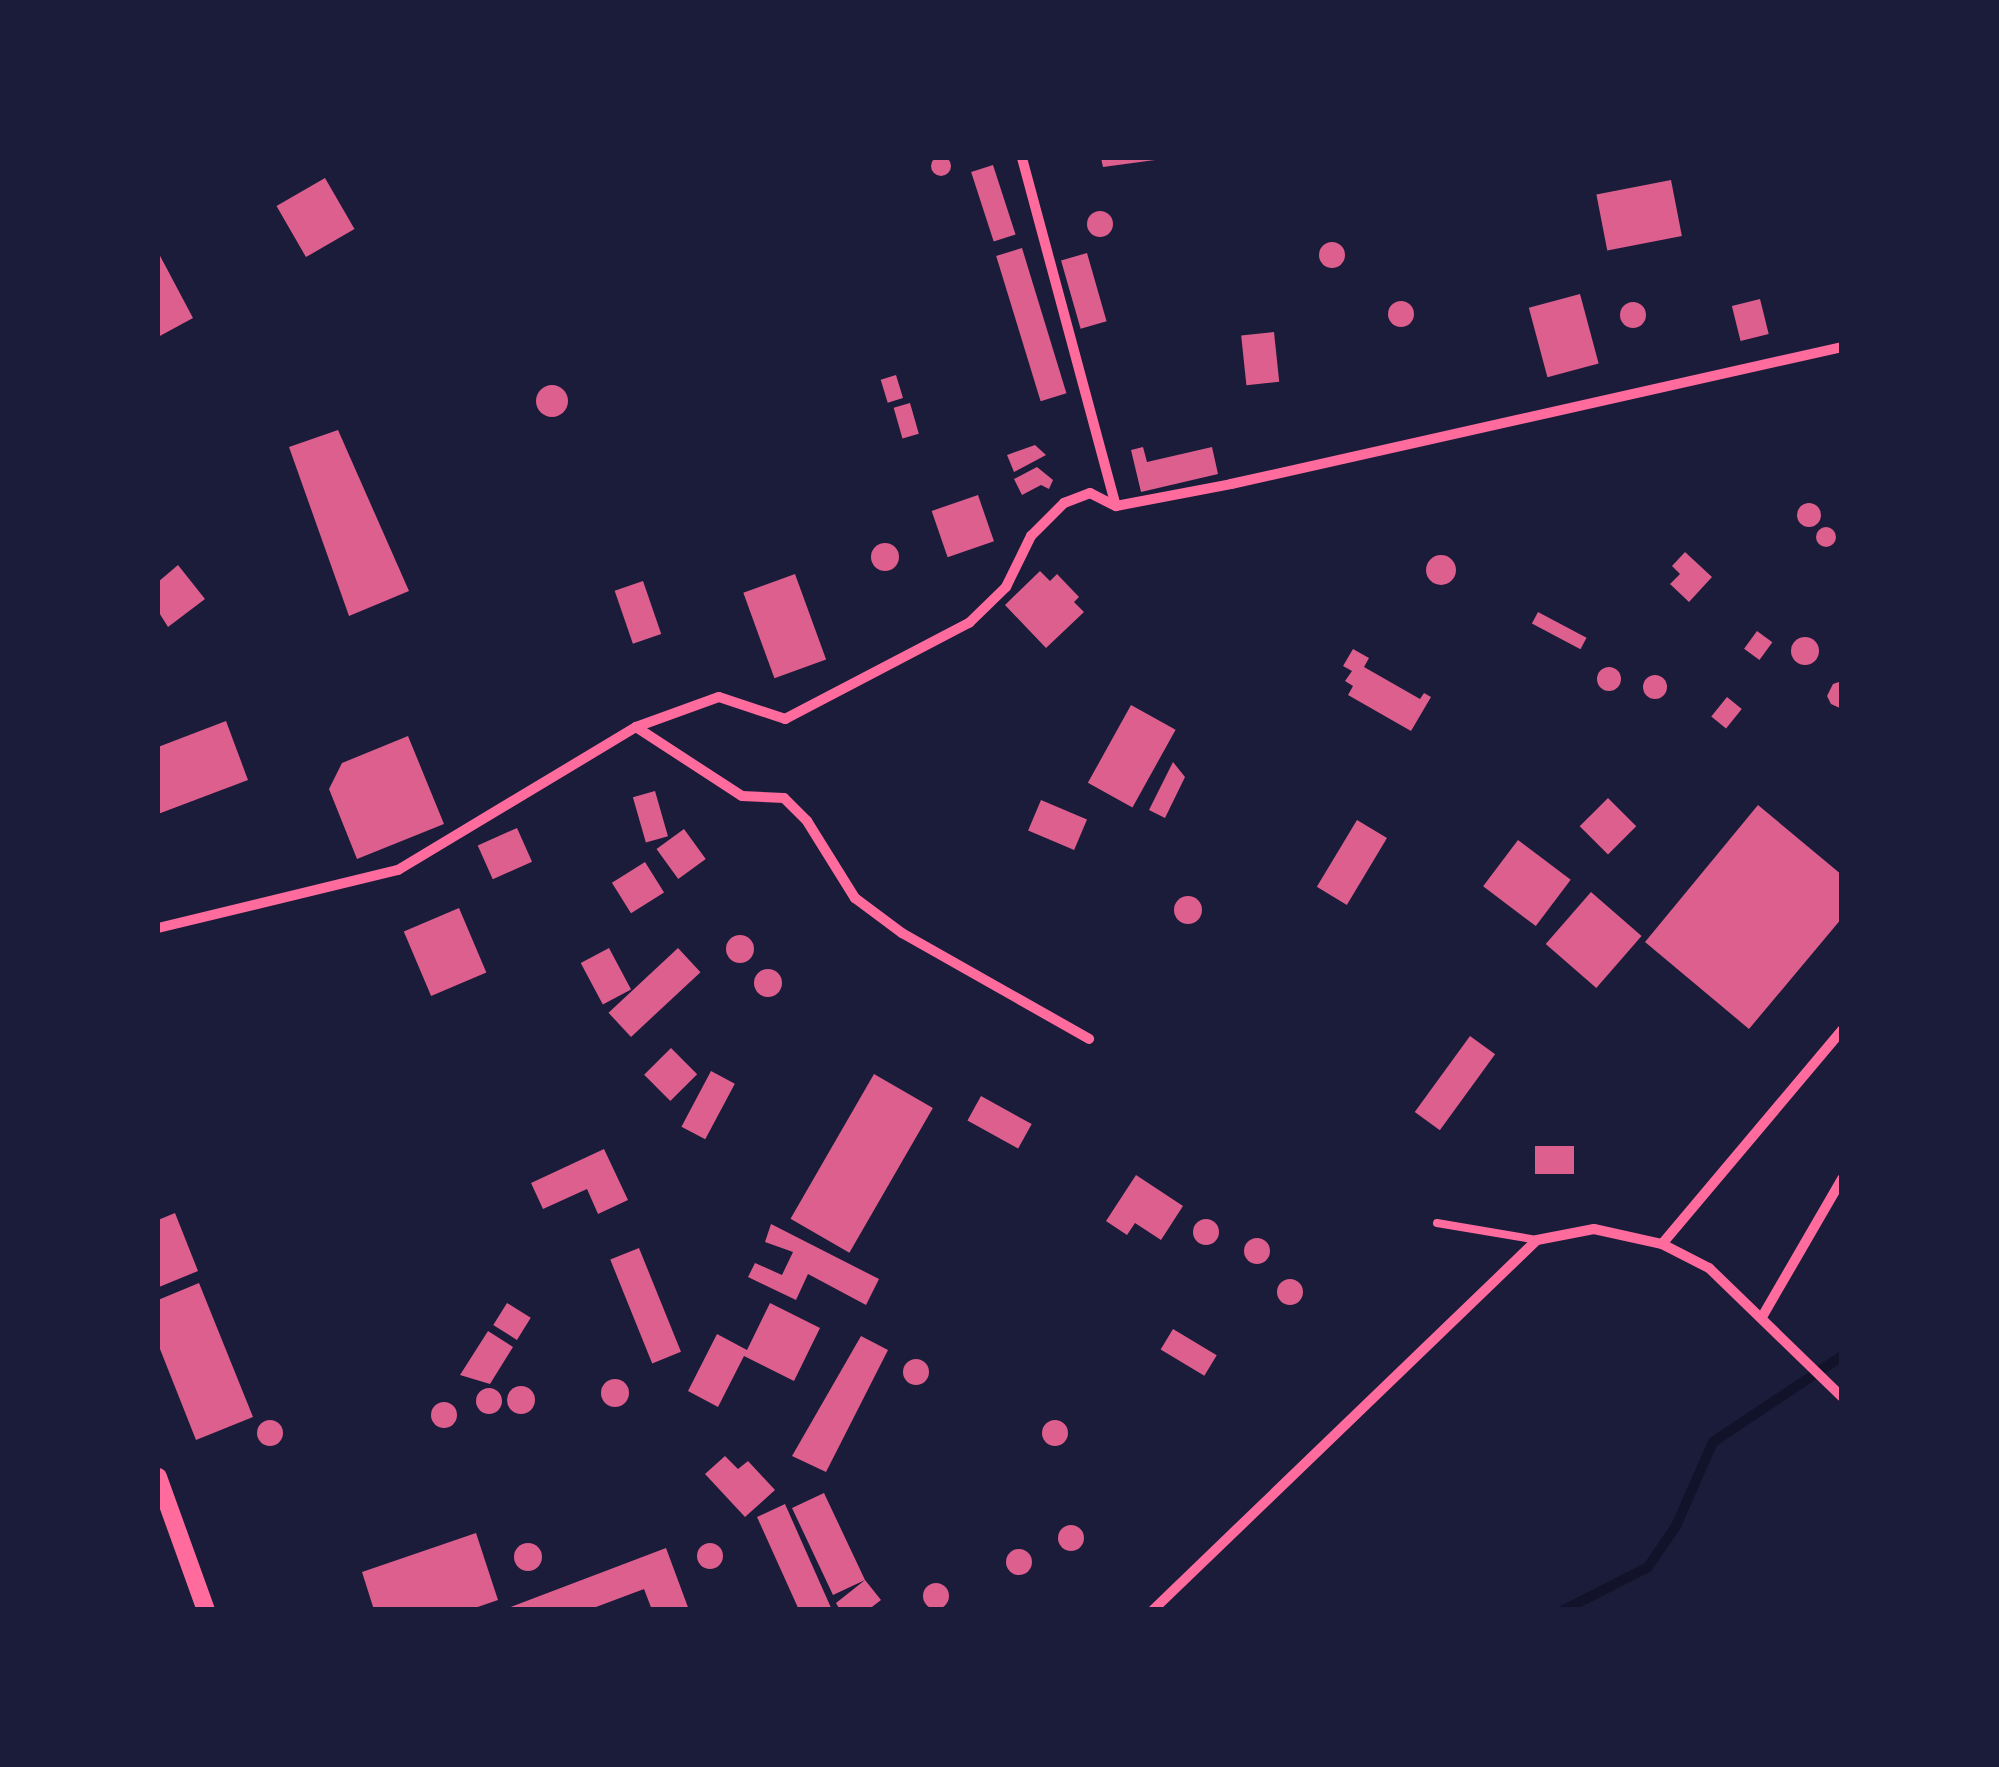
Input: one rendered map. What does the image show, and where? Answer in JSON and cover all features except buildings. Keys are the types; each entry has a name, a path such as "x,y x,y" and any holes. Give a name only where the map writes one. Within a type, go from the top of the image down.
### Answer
{"street":[{"path":"1022,158 1116,506"},
{"path":"158,928 398,870 636,727 719,697 785,720 969,624 1006,587 1030,536 1064,504 1090,493 1116,506 1842,347"},
{"path":"636,727 742,796 784,798 806,821 856,898 902,932 1089,1039"},
{"path":"1662,1244 1842,1030"},
{"path":"1762,1316 1842,1180"},
{"path":"1153,1610 1537,1240 1594,1229 1662,1244 1709,1268 1842,1397"},
{"path":"158,1477 206,1610"}],"lane":[{"path":"1437,1224 1537,1240"}],"waterway":[{"path":"1564,1610 1648,1567 1676,1526 1713,1442 1842,1356"}]}
